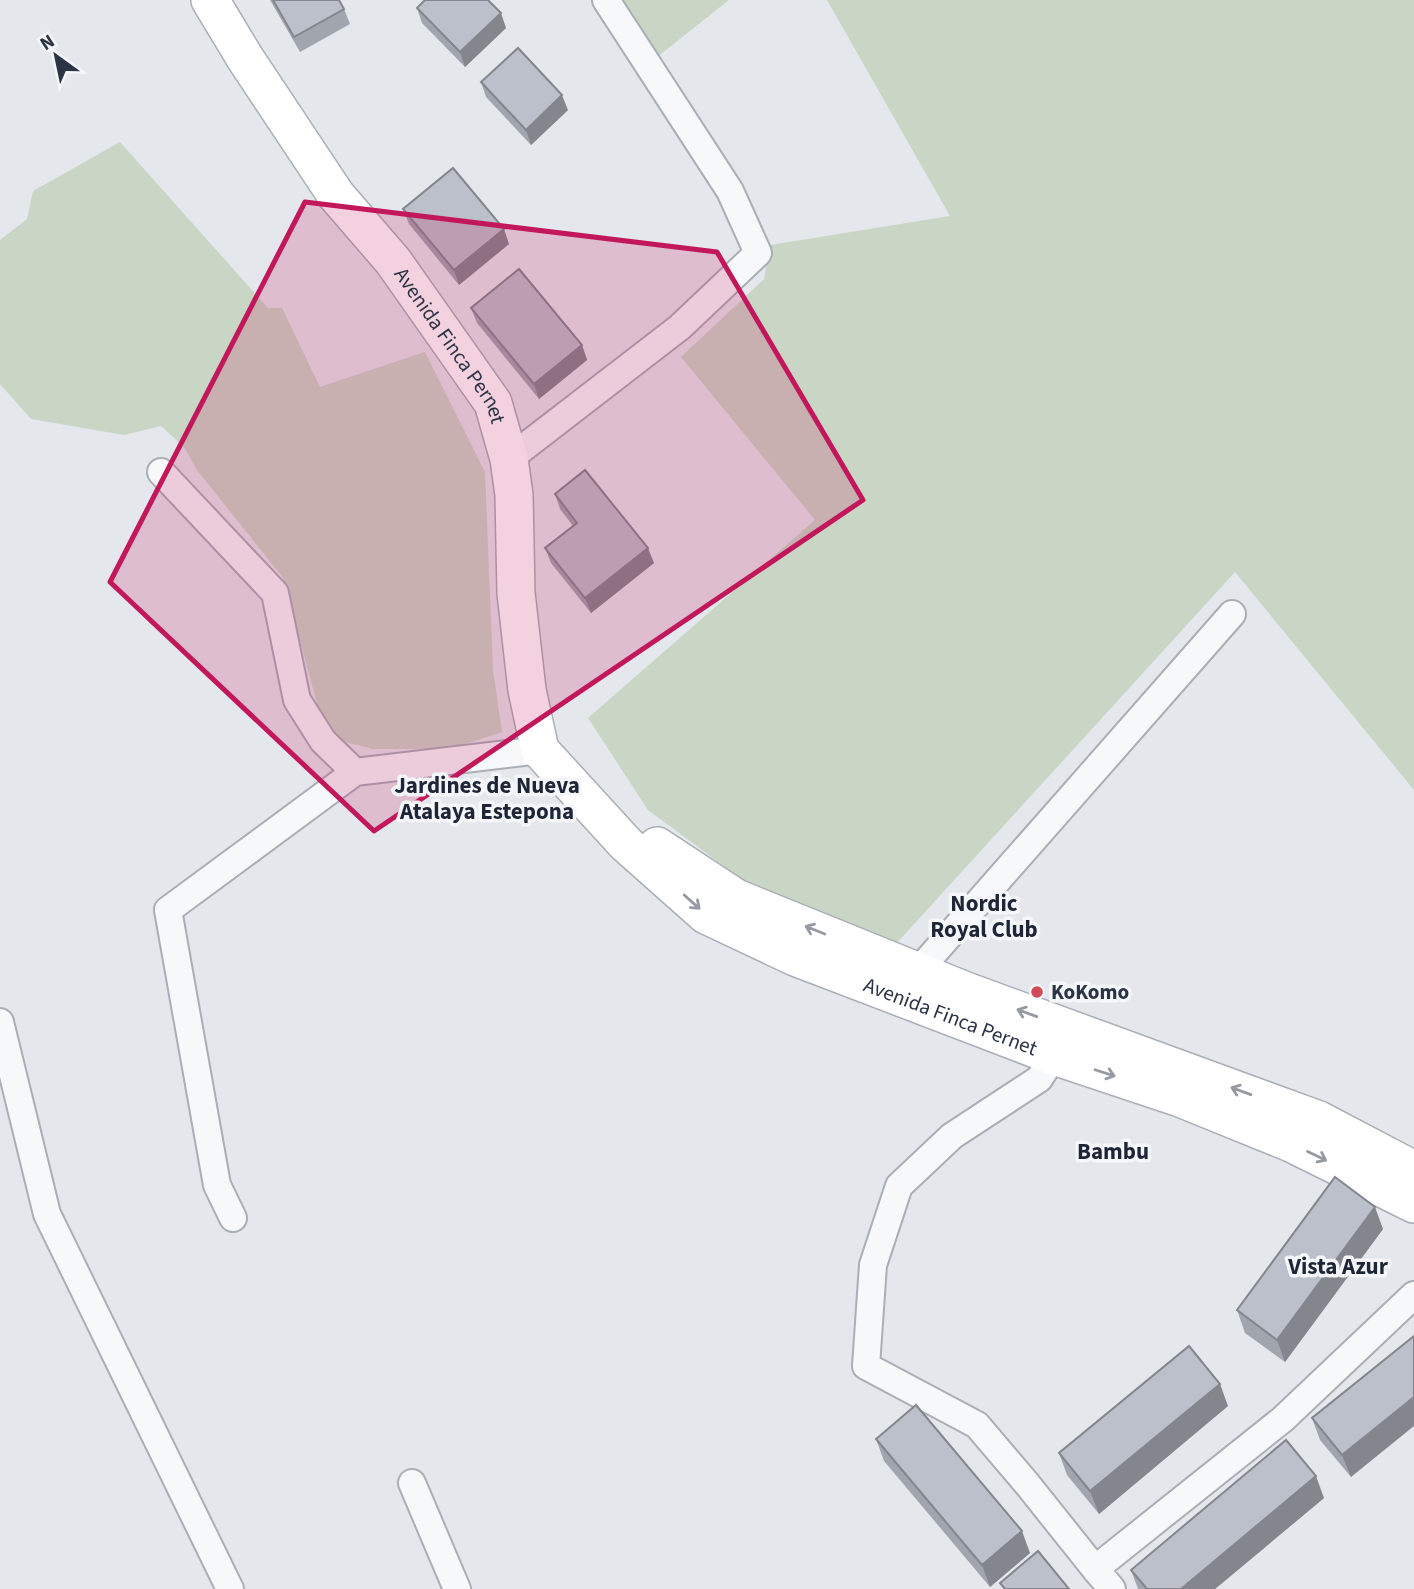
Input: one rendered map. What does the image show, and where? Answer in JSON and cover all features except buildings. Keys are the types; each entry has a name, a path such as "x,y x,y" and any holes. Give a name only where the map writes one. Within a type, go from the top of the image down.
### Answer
{"street":[{"name":"Avenida Finca Pernet","path":"210,0 336,195 393,261 493,404 509,459 514,495 516,593 527,690 540,750 626,844 706,915 795,957 1054,1056 1180,1098 1279,1138 1414,1204"},
{"path":"509,459 680,327 758,253 730,191 606,0"},
{"path":"161,472 275,593 297,700 323,741 355,772"},
{"path":"918,971 1232,614"},
{"name":"Avenida Finca Pernet","path":"540,750 661,849 736,898 979,996 1319,1120 1414,1170"},
{"path":"233,1218 217,1185 168,910 355,772 540,750"},
{"path":"0,1022 47,1214 230,1589"},
{"path":"1054,1056 1039,1079 952,1136 899,1186 873,1265 866,1366 976,1426 1104,1579 1283,1419 1414,1295"},
{"path":"412,1483 457,1589"}],"highlighted area":[{"path":"305,202 717,252 863,500 374,831 110,582"}],"green space":[{"path":"619,0 729,0 657,57"},
{"path":"827,0 1414,0 1414,790 1235,572 895,945 767,898 648,810 588,718 815,520 681,357 764,279 770,245 950,216"},
{"path":"120,142 268,308 282,308 320,387 425,352 485,472 493,670 502,732 450,749 373,749 326,737 283,578 197,470 184,447 161,426 124,435 31,419 0,384 0,240 27,219 33,191"}],"place":[{"name":"KoKomo","path":"1037,992"}],"district":[{"name":"Jardines de Nueva Atalaya Estepona","path":"487,798"},
{"name":"Nordic Royal Club","path":"984,916"},
{"name":"Bambu","path":"1113,1151"},
{"name":"Vista Azur","path":"1338,1266"}]}
